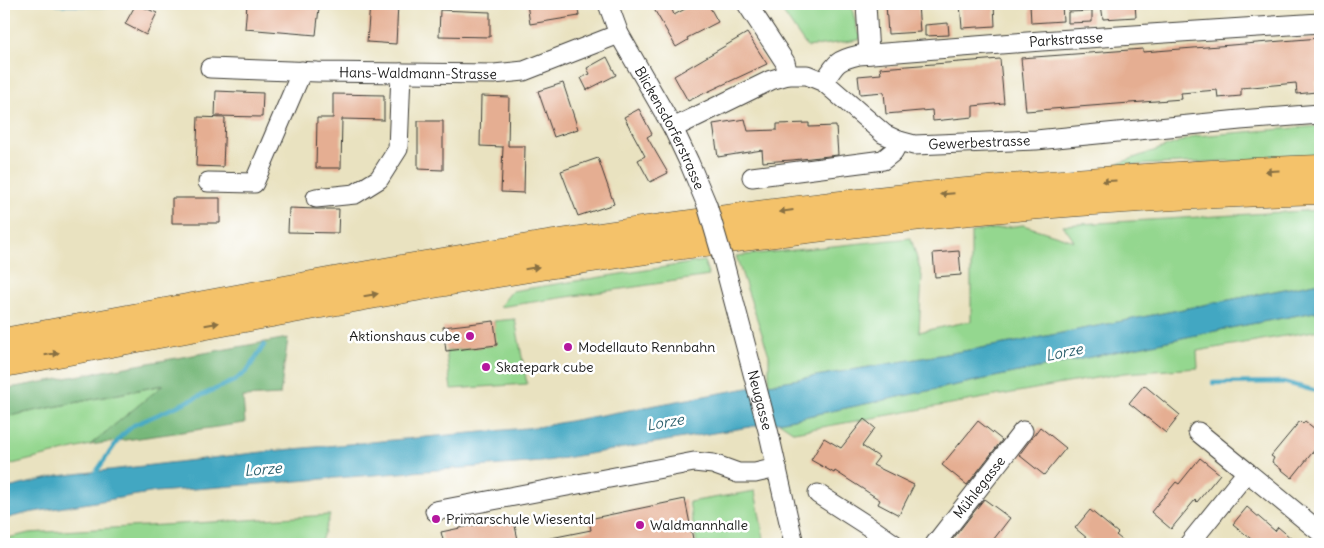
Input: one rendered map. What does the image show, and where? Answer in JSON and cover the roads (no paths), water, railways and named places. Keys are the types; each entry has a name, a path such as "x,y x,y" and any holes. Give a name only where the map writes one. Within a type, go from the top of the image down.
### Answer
{"highway":[{"path":"4,342 483,255 665,227 897,199 1089,182 1320,169"},
{"path":"4,363 479,276 729,239 848,224 1028,206 1198,195 1320,190"}],"street":[{"name":"Blickensdorferstrasse","path":"608,4 619,34 689,162 707,205 722,256"},
{"path":"747,4 785,62 788,75"},
{"path":"866,4 868,54"},
{"name":"Parkstrasse","path":"824,82 833,67 844,58 868,54 1320,23"},
{"name":"Hans-Waldmann-Strasse","path":"210,68 494,74 524,71 619,34"},
{"path":"208,182 254,183 302,71"},
{"path":"316,198 355,194 379,180 398,149 400,73"},
{"name":"Gewerbestrasse","path":"672,128 771,80 788,75 807,75 824,82 884,134 914,145 1036,140 1320,114"},
{"path":"752,177 883,160 893,152 899,141"},
{"name":"Neugasse","path":"722,256 769,434 794,544"},
{"name":"Mühlegasse","path":"935,544 1023,430"},
{"path":"1198,432 1320,532"},
{"path":"435,512 694,462 713,464 738,473 755,473 777,468"},
{"path":"1189,544 1247,472"},
{"path":"818,494 894,544"}],"water":[{"name":"Lorze","path":"1320,282 1320,311 779,422 541,462 156,492 28,513 4,519 4,489 58,476 271,451 537,427 769,384 1016,342"}],"waterway":[{"path":"57,4 109,6"},
{"path":"94,475 121,436 134,425 234,381 247,371 264,345"},
{"path":"1213,383 1283,382 1320,392"}],"place":[{"name":"Aktionshaus cube","path":"470,336"},
{"name":"Modellauto Rennbahn","path":"568,347"},
{"name":"Skatepark cube","path":"486,367"},
{"name":"Primarschule Wiesental","path":"436,519"},
{"name":"Waldmannhalle","path":"640,525"}]}
